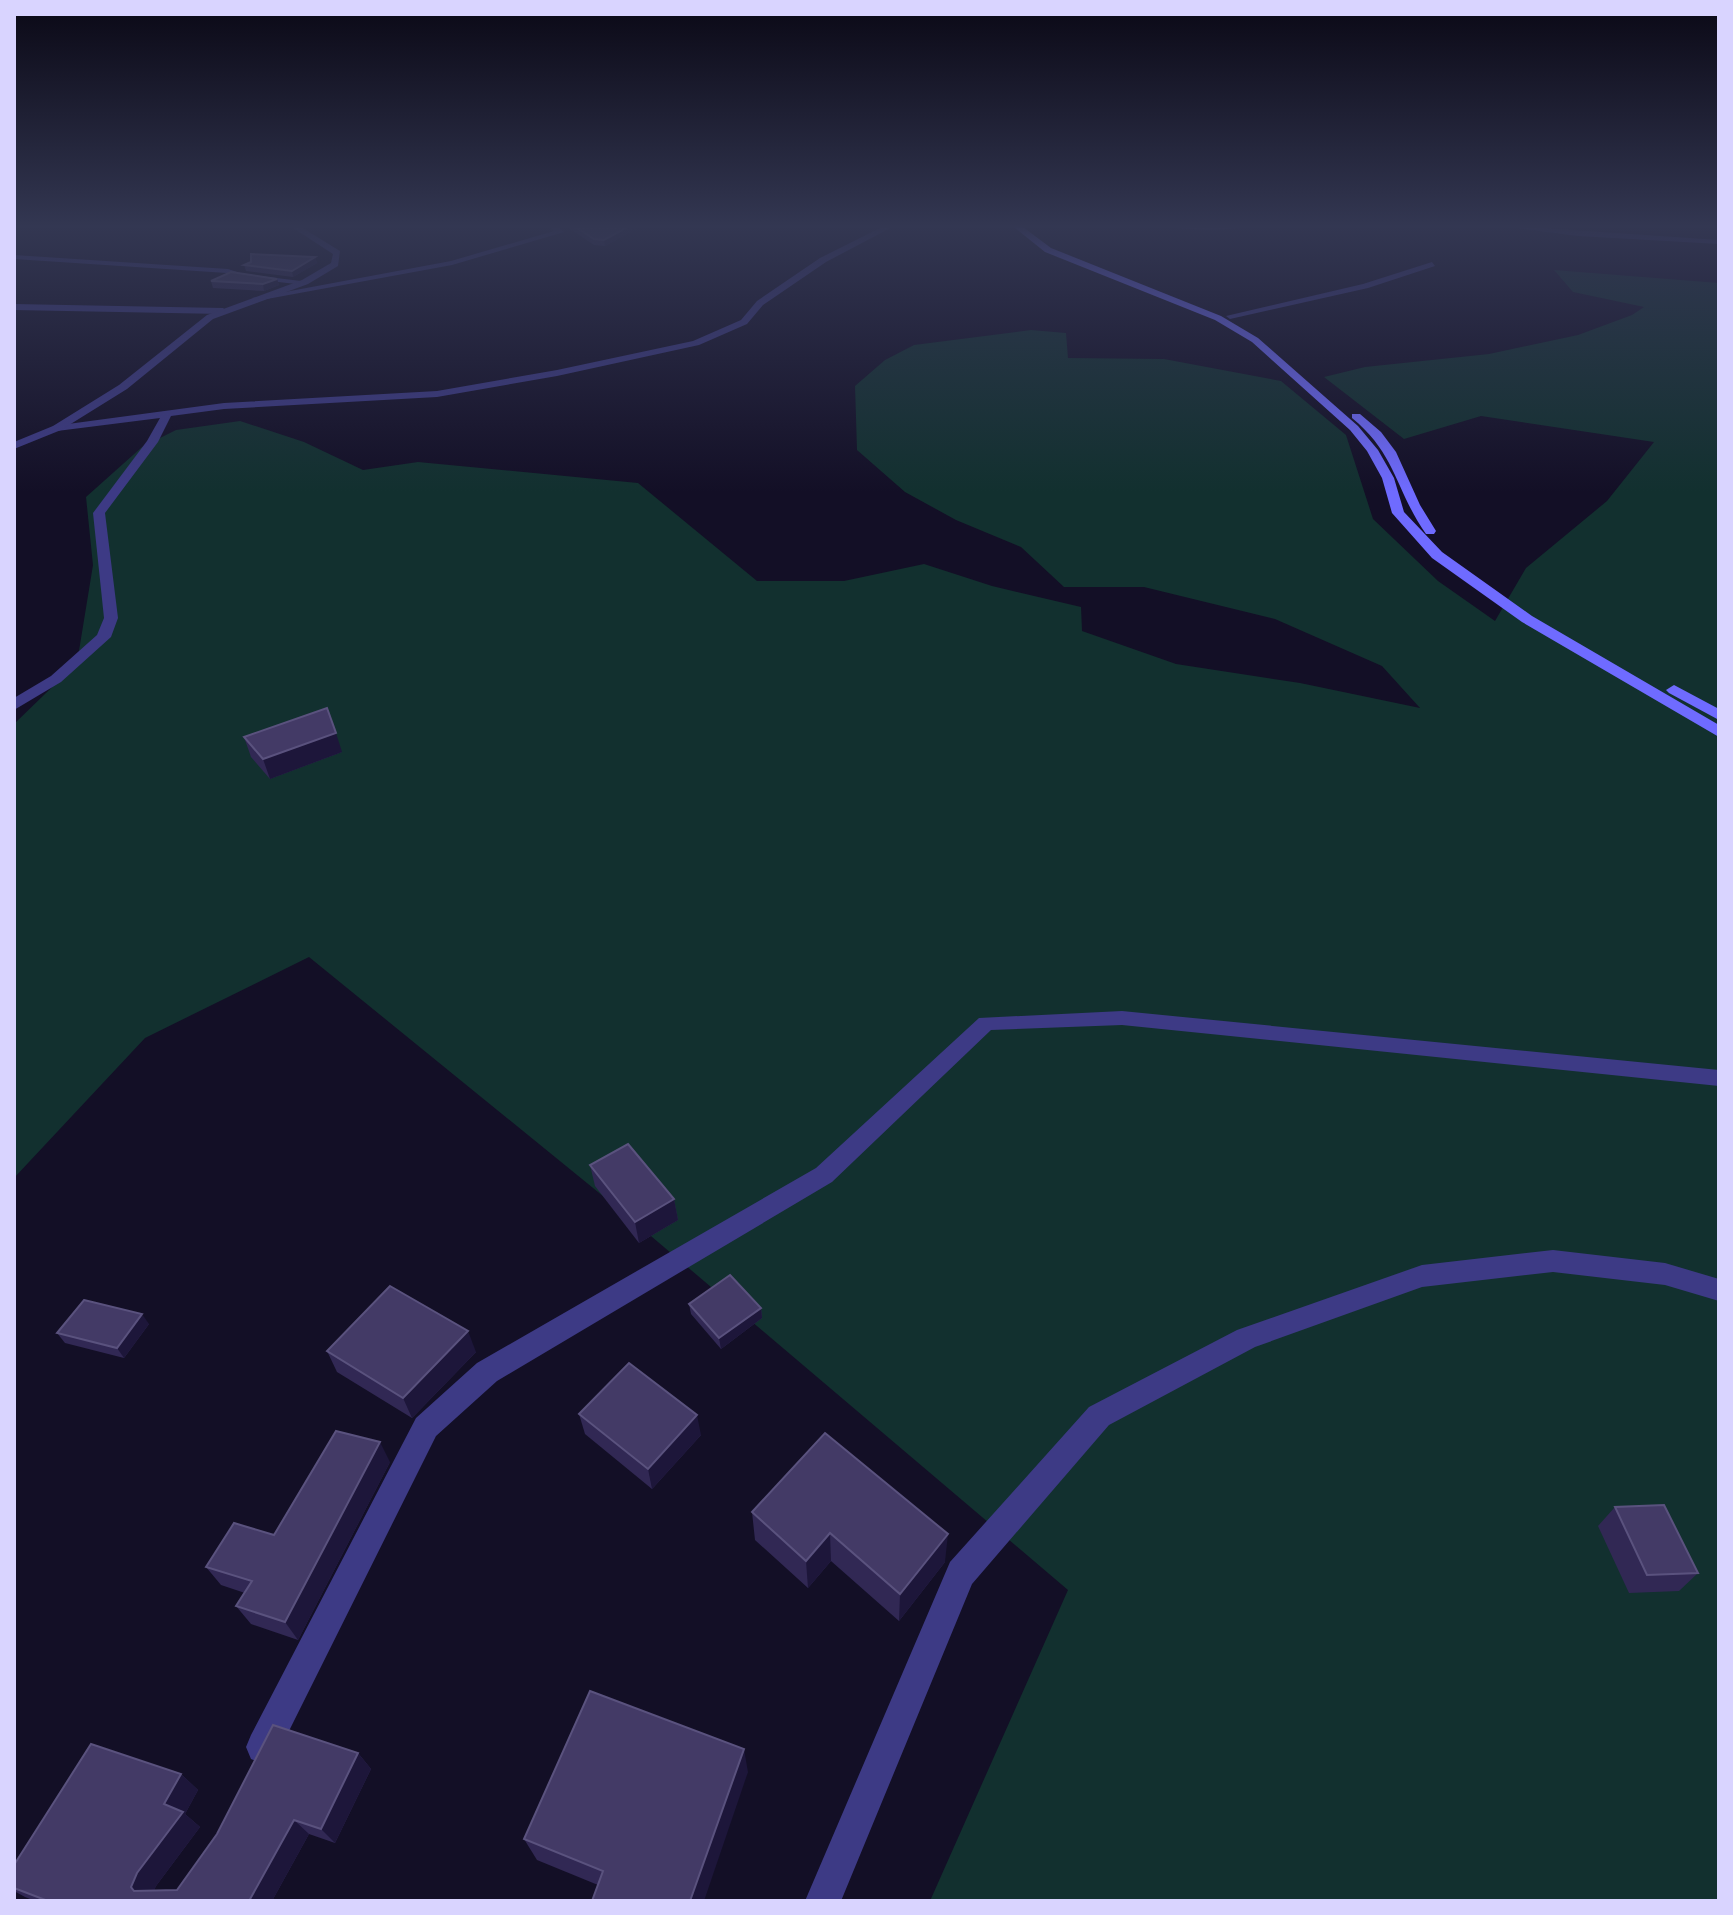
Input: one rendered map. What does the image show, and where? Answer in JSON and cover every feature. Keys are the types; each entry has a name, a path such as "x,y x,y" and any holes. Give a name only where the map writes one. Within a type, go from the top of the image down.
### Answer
{"main road":[{"path":"1205,313 1227,322 1255,340 1379,435 1393,456 1415,513 1458,560 1554,621 1719,715"},
{"path":"1223,313 1262,336 1354,428 1372,450 1388,478 1398,513 1437,555 1527,619 1719,732"}],"street":[{"path":"14,446 57,428 123,387 194,327 219,313"},
{"path":"57,428 224,406 437,394 557,373 696,343 744,322 751,313"},
{"path":"1230,316 1242,313"},
{"path":"14,705 56,679 104,637 111,618 99,513 152,442 167,414"},
{"path":"247,1779 426,1427 487,1372 569,1321 824,1175 986,1023 1122,1018 1719,1078"},
{"path":"823,1901 961,1573 1099,1416 1246,1338 1422,1276 1553,1261 1665,1274 1719,1290"}],"green space":[{"path":"1719,313 1719,1901 930,1901 1068,1590 625,1214 309,957 145,1038 14,1178 14,724 77,663 93,565 86,497 142,447 176,430 240,421 304,442 363,470 418,462 638,483 757,581 844,581 924,564 992,586 1081,607 1082,631 1176,664 1300,683 1420,708 1382,666 1275,619 1144,587 1064,587 1021,547 956,520 905,492 857,450 855,386 885,360 914,345 1031,330 1066,333 1068,358 1164,359 1281,381 1346,435 1373,519 1438,581 1495,621 1526,568 1607,501 1654,442 1481,416 1404,439 1324,377 1365,367 1489,354 1578,335 1632,315"}],"building":[{"path":"327,708 336,733 263,759 244,737"},
{"path":"628,1144 674,1199 635,1222 590,1165"},
{"path":"730,1275 761,1308 719,1338 689,1304"},
{"path":"390,1286 468,1331 403,1398 327,1351"},
{"path":"84,1300 142,1314 117,1348 57,1333"},
{"path":"629,1363 697,1415 648,1469 579,1414"},
{"path":"336,1431 380,1442 285,1622 236,1606 252,1581 206,1567 234,1523 274,1535"},
{"path":"825,1433 948,1534 900,1594 830,1533 806,1561 752,1512"},
{"path":"1664,1505 1698,1573 1647,1575 1615,1507"},
{"path":"590,1691 744,1749 690,1901 592,1901 603,1871 524,1839"},
{"path":"273,1725 358,1753 321,1829 294,1820 249,1901 48,1901 14,1888 14,1865 91,1744 181,1774 164,1804 183,1812 137,1873 131,1887 134,1891 177,1890 217,1834"}]}
